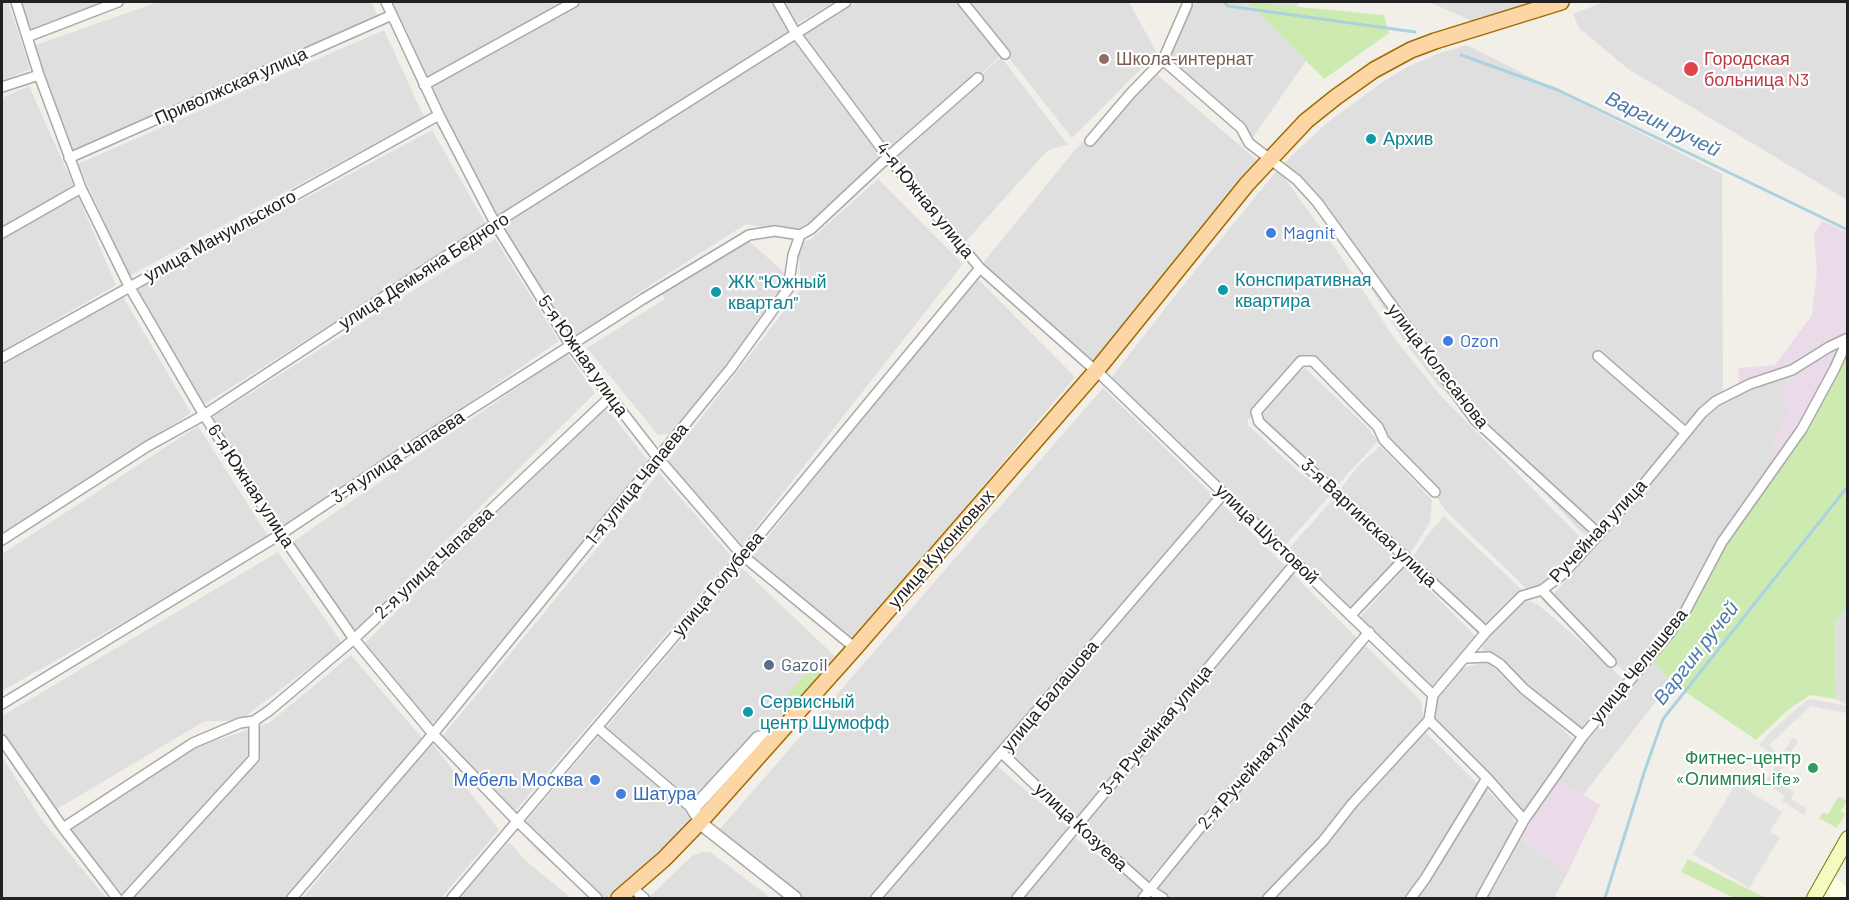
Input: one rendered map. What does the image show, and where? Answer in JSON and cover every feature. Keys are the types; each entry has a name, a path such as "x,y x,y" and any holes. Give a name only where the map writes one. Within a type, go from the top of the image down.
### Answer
{"main road":[{"name":"улица Куконковых","path":"637,896 699,819 857,650 1098,373 1208,242 1247,184 1306,121 1336,96 1374,70 1411,50 1561,2"},
{"name":"улица Куконковых","path":"619,898 664,859 857,650"},
{"path":"1814,898 1848,838"}],"street":[{"name":"6-я Южная улица","path":"16,2 69,158 81,188 129,286 204,415 281,534 354,639 433,734 518,822 597,898"},
{"path":"27,38 118,2"},
{"name":"5-я Южная улица","path":"386,2 424,85 496,225 571,346 609,398 658,458 742,555 857,650"},
{"path":"424,85 574,2"},
{"name":"4-я Южная улица","path":"778,2 796,34 888,157 980,268 1098,373"},
{"name":"улица Демьяна Бедного","path":"2,540 148,446 204,415 496,225 846,2"},
{"path":"963,2 1005,54"},
{"path":"1090,141 1163,60 1187,4"},
{"name":"Приволжская улица","path":"69,158 392,15"},
{"name":"улица Колесанова","path":"1163,60 1241,128 1249,143 1297,180 1317,202 1475,420 1599,534"},
{"path":"2,87 39,75"},
{"path":"800,234 811,229 978,78"},
{"name":"улица Мануильского","path":"2,358 439,115"},
{"path":"2,233 81,188"},
{"name":"3-я улица Чапаева","path":"2,704 281,534 404,452 643,299 748,235 775,231 800,234"},
{"name":"1-я улица Чапаева","path":"292,898 433,734 731,368 788,289 793,255 800,234"},
{"name":"улица Голубева","path":"452,898 598,728 980,268"},
{"name":"Ручейная улица","path":"1433,695 1486,632 1521,596 1542,590 1563,574 1643,485 1702,413 1716,401 1750,384 1792,370 1829,347 1848,339"},
{"name":"улица Челышева","path":"1481,898 1524,820 1583,736 1669,634 1686,610 1722,542 1802,429 1848,339"},
{"path":"1598,356 1685,432"},
{"name":"3-я Варгинская улица","path":"1434,492 1384,440 1378,427 1313,361 1301,361 1256,412 1259,422 1486,632"},
{"name":"улица Шустовой","path":"1098,373 1433,695"},
{"name":"2-я улица Чапаева","path":"63,828 194,743 240,723 254,721 270,710 354,639 609,398"},
{"name":"улица Балашова","path":"876,898 1224,493"},
{"path":"1351,615 1406,557"},
{"name":"3-я Ручейная улица","path":"1017,898 1296,562"},
{"path":"1542,590 1611,662"},
{"name":"2-я Ручейная улица","path":"1143,898 1369,632"},
{"path":"1465,658 1489,657 1500,664 1524,689 1583,736"},
{"path":"1268,898 1323,841 1352,804 1429,720 1433,695"},
{"path":"1429,720 1487,778 1524,820"},
{"path":"126,898 254,758 254,721"},
{"path":"598,728 699,819 795,898"},
{"path":"2,740 63,828 117,898"},
{"name":"улица Козуева","path":"1002,753 1077,825 1150,890 1163,898"},
{"path":"1411,898 1487,778"}],"shaded area":[{"path":"2,2 8,2 30,69 2,81"},
{"path":"18,2 113,2 28,32"},
{"path":"158,2 371,2 378,16 73,153 33,46"},
{"path":"380,2 575,2 571,5 579,2 771,2 792,39 496,225 435,122 420,89 444,76 419,87"},
{"path":"780,2 835,2 793,26"},
{"path":"857,2 957,2 1000,56 903,148 1001,57 1068,145 1047,151 967,240 967,259 885,164 806,236 746,224 635,295 570,350 497,226 793,40 860,130 795,39"},
{"path":"965,2 1129,2 1157,53 1072,138"},
{"path":"1191,2 1299,2 1282,33 1311,54 1253,137 1163,60"},
{"path":"1429,2 1546,2 1479,24"},
{"path":"1604,2 1847,2 1847,200 1628,69 1579,28 1573,14"},
{"path":"384,30 424,117 129,276 78,164"},
{"path":"1467,45 1722,174 1723,397 1700,416 1592,540 1581,532 1517,463 1437,384 1406,344 1346,249 1282,165 1328,122 1384,81 1407,67 1437,54"},
{"path":"1154,72 1259,162 1091,370 983,263 1074,151"},
{"path":"29,86 74,187 2,227 2,98"},
{"path":"432,130 487,226 203,405 136,289"},
{"path":"1278,169 1338,252 1394,338 1441,396 1588,545 1555,580 1530,592 1446,511 1379,432 1308,362 1299,362 1248,420 1248,425 1301,474 1317,485 1326,487 1332,493 1281,550 1107,383"},
{"path":"878,179 963,264 742,545 668,461 801,289 798,242 810,240"},
{"path":"78,196 116,285 2,351 2,239"},
{"path":"1822,221 1847,232 1847,333 1836,350 1834,366 1781,457 1771,456 1773,440 1787,413 1782,392 1787,378 1744,392 1739,386 1738,368 1775,365 1812,315 1817,271 1814,235"},
{"path":"495,239 559,341 283,531 211,418"},
{"path":"749,241 786,274 783,287 725,368 669,434 658,435 587,348 665,299 662,294"},
{"path":"974,275 1075,377 851,642 752,557"},
{"path":"123,297 191,413 2,537 2,365"},
{"path":"567,353 595,393 353,633 291,543"},
{"path":"1305,368 1367,427 1378,441 1335,488 1256,422 1296,375"},
{"path":"1787,378 1799,427 1714,548 1694,581 1679,620 1630,677 1543,602 1559,588 1703,420 1737,395"},
{"path":"1103,388 1216,498 1171,546 872,898 793,898 713,837"},
{"path":"604,405 649,462 431,726 363,645"},
{"path":"198,426 270,539 2,691 2,554"},
{"path":"1380,446 1432,500 1430,522 1406,560 1338,492 1359,465"},
{"path":"659,473 732,557 509,818 441,738"},
{"path":"1336,496 1368,532 1403,563 1351,621 1284,554"},
{"path":"1220,502 1287,568 1074,826 999,760"},
{"path":"1444,516 1523,591 1479,635 1409,562"},
{"path":"278,552 342,643 239,721 205,721 52,812 2,735 2,716"},
{"path":"1406,566 1477,638 1428,698 1354,624"},
{"path":"742,568 841,662 687,829 610,898 595,898 536,850 519,830"},
{"path":"1291,572 1360,641 1144,885 1075,831"},
{"path":"1526,600 1537,604 1554,618 1608,664 1624,681 1579,739 1485,654 1482,647 1482,640 1511,611"},
{"path":"1847,604 1847,705 1836,699 1835,624"},
{"path":"1364,644 1421,701 1424,723 1265,898 1157,898 1151,887"},
{"path":"351,655 422,738 286,898 127,898 60,824 202,745 269,723"},
{"path":"1652,659 1671,682 1583,795 1556,779 1569,760"},
{"path":"1489,663 1521,695 1541,708 1576,743 1526,818 1511,808 1434,733 1427,708 1456,670"},
{"path":"1807,700 1847,706 1846,713 1811,706 1769,745 1777,752 1773,756 1759,745 1770,732"},
{"path":"1425,732 1478,784 1406,898 1273,898"},
{"path":"1793,737 1798,741 1775,780 1794,792 1791,799 1807,809 1804,815 1782,801 1785,796 1765,783"},
{"path":"432,743 499,830 441,898 303,898"},
{"path":"2,756 41,819 106,898 2,898"},
{"path":"996,765 1064,823 1069,831 1011,898 880,898"},
{"path":"1743,772 1750,777 1744,788 1782,812 1770,832 1780,838 1749,888 1693,854"},
{"path":"1556,779 1600,805 1568,872 1520,838"},
{"path":"1484,787 1509,812 1519,829 1481,898 1414,898"},
{"path":"1072,835 1138,886 1144,896 1141,898 1019,898"},
{"path":"1519,838 1568,872 1554,898 1487,898 1506,867"},
{"path":"509,842 525,860 571,898 458,898"},
{"path":"710,852 771,898 648,898 692,856"},
{"path":"1833,875 1847,888 1847,898 1820,898"}],"green space":[{"path":"1248,2 1384,15 1389,33 1324,79"},
{"path":"1847,343 1848,604 1835,624 1836,699 1810,695 1789,709 1756,740 1671,682 1652,659 1688,616 1707,571 1745,514 1790,457"},
{"path":"813,665 824,672 789,713 780,712 777,706"},
{"path":"1839,796 1847,801 1841,811 1845,814 1837,828 1819,818 1823,812 1828,814"},
{"path":"1688,859 1766,898 1734,898 1681,872"}],"waterway":[{"name":"Варгин ручей","path":"1224,2 1228,6 1415,32"},
{"name":"Варгин ручей","path":"1461,55 1558,90 1848,230"},
{"name":"Варгин ручей","path":"1605,898 1663,719 1848,486"}],"place":[{"name":"Школа-интернат","path":"1104,59"},
{"name":"Городская больница N3","path":"1691,69"},
{"name":"Архив","path":"1371,139"},
{"name":"Magnit","path":"1271,233"},
{"name":"Конспиративная квартира","path":"1223,290"},
{"name":"ЖК \"Южный квартал\"","path":"716,292"},
{"name":"Ozon","path":"1448,341"},
{"name":"Gazoil","path":"769,665"},
{"name":"Сервисный центр Шумофф","path":"748,712"},
{"name":"Фитнес-центр «ОлимпияLife»","path":"1813,768"},
{"name":"Мебель Москва","path":"595,780"},
{"name":"Шатура","path":"621,794"}]}
